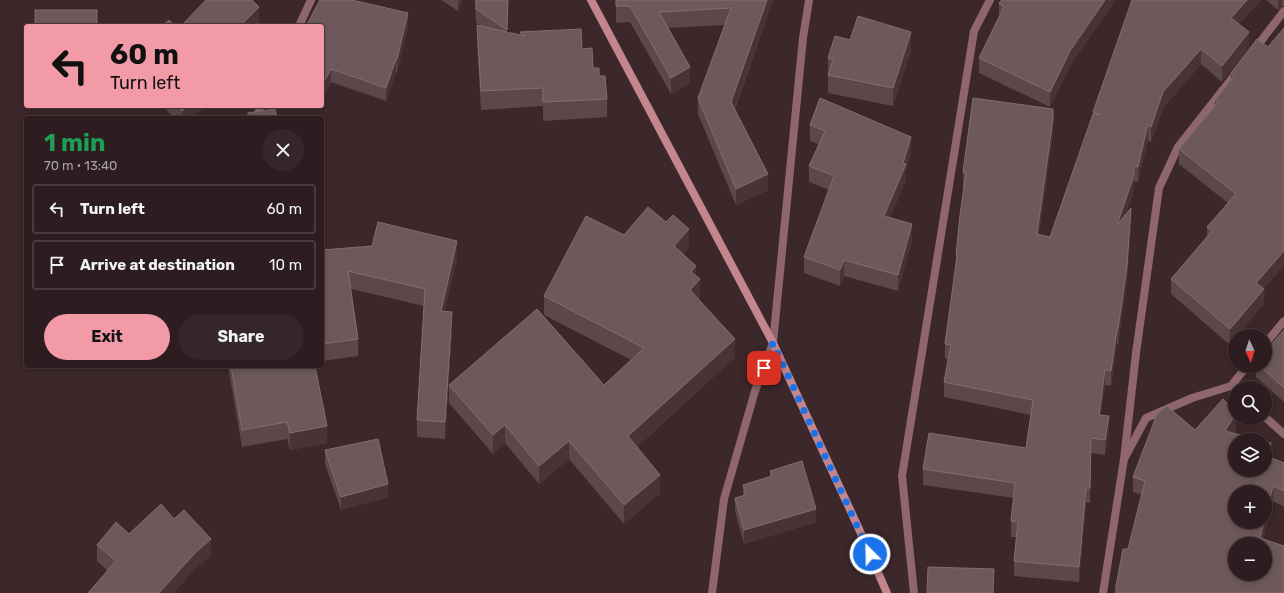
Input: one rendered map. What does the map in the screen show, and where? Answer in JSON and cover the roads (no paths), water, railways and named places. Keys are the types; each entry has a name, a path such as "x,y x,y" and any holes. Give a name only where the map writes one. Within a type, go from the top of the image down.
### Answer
{"street":[{"path":"300,24 311,0"},
{"path":"591,0 773,343 887,593"},
{"path":"712,593 724,500 755,391 773,343 803,38 809,0"},
{"path":"914,593 902,476 974,31 990,0"},
{"path":"1250,54 1284,11"},
{"path":"1103,593 1124,459 1136,353 1159,188 1178,147 1240,67"},
{"path":"1272,336 1284,321"},
{"path":"1124,459 1146,418 1192,398 1228,389"},
{"path":"1272,423 1284,434"}]}
